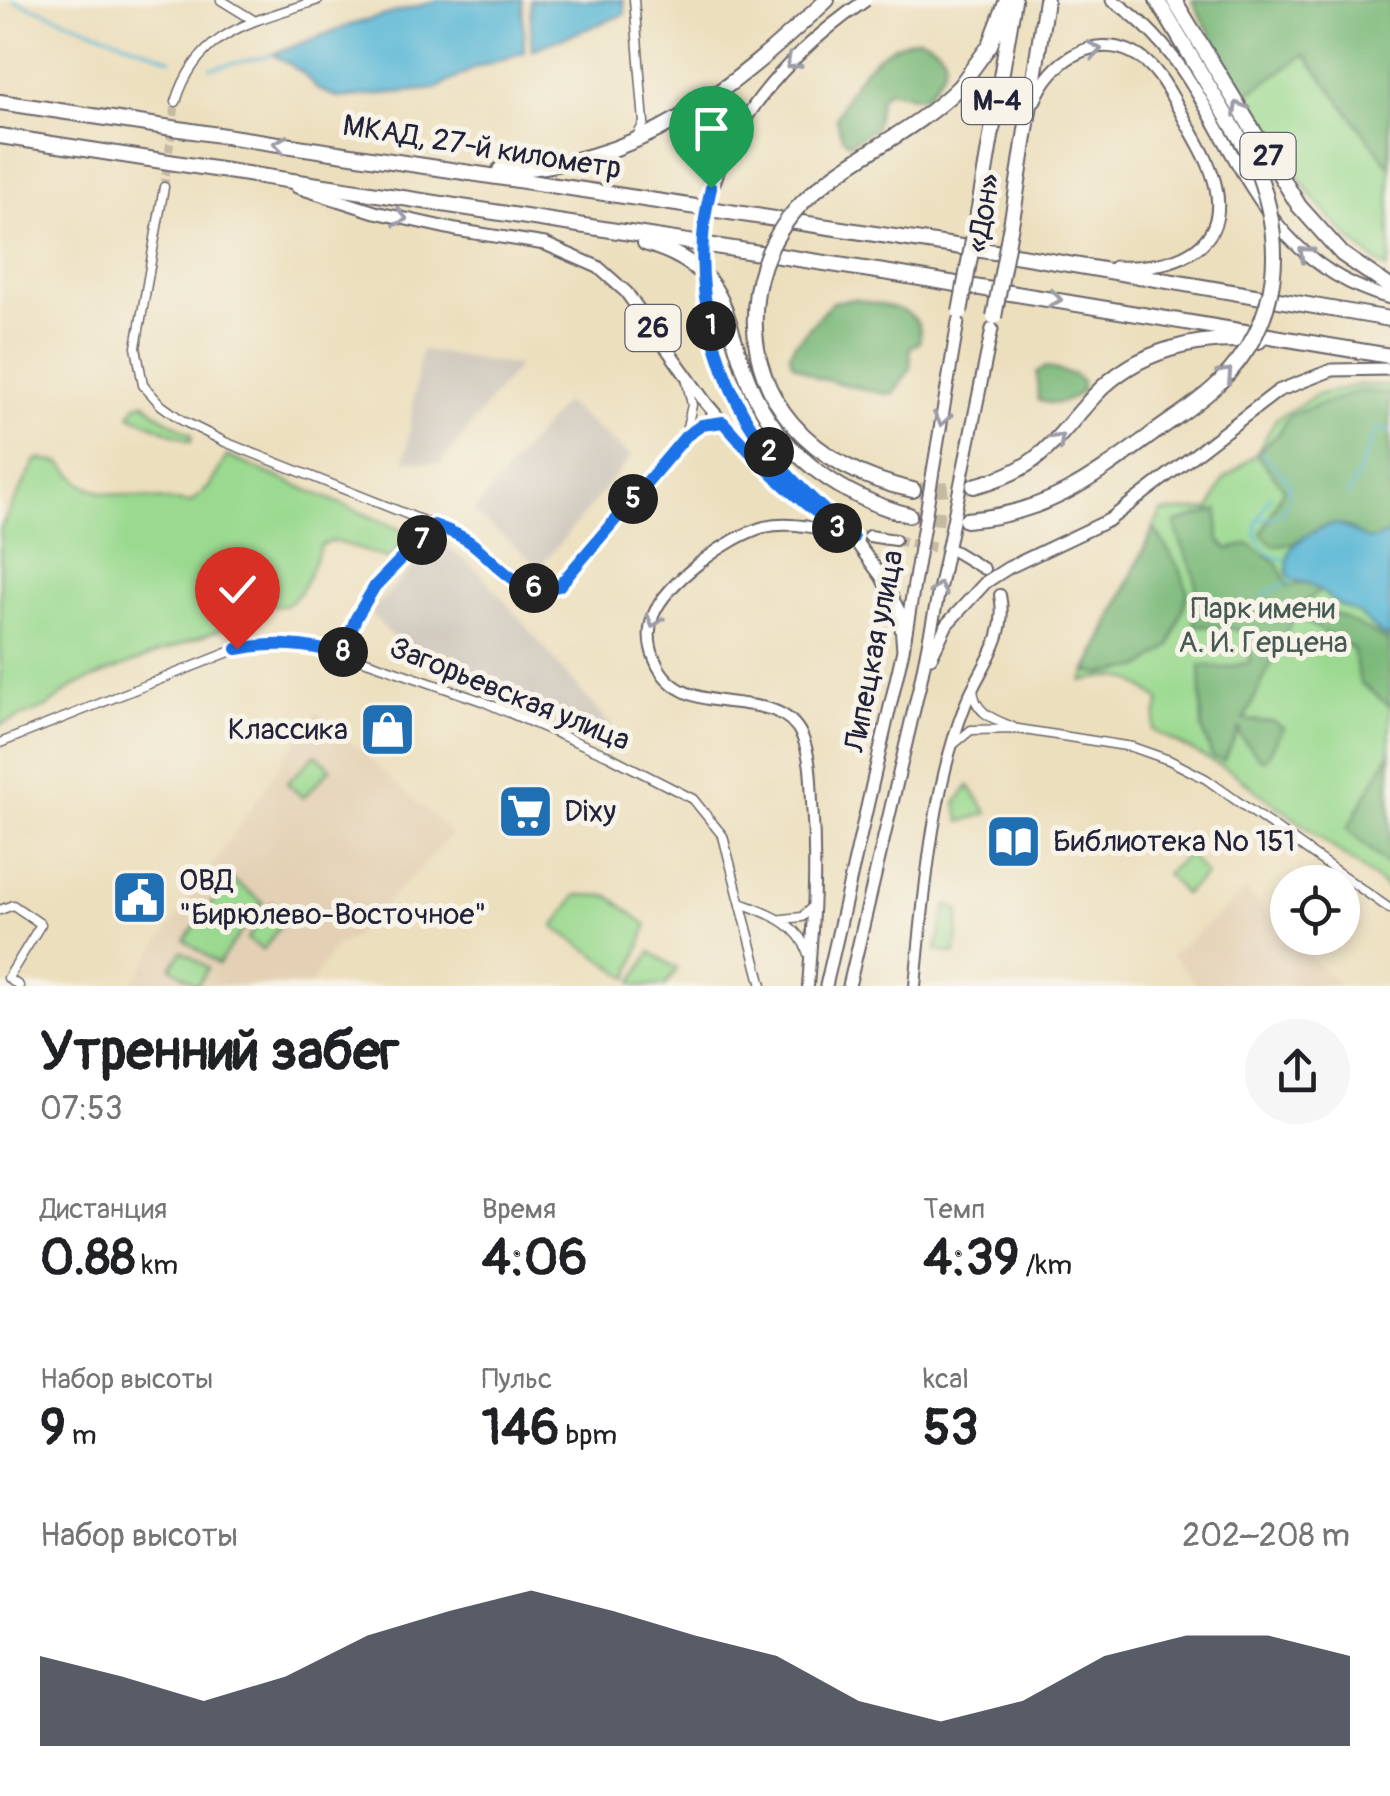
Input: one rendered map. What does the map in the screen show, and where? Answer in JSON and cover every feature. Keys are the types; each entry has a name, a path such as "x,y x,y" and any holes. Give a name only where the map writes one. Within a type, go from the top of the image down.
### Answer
{"highway":[{"path":"446,169 539,168 592,158 631,144 704,103 827,0"},
{"path":"913,490 842,466 791,421 772,392 760,361 755,325 757,291 774,242 805,198 829,177 935,108 960,86 990,46 1011,0"},
{"name":"«Дон»","path":"959,317 1011,0"},
{"name":"«Дон»","path":"993,323 1046,0"},
{"name":"27","path":"966,520 1012,514 1063,496 1219,383 1237,362 1264,314 1273,276 1275,234 1268,196 1253,160 1157,0"},
{"name":"27","path":"1174,0 1299,206 1342,254 1390,286"},
{"name":"МКАД, 27-й километр","path":"0,102 1084,266 1390,318"},
{"name":"МКАД, 27-й километр","path":"0,136 1355,349"},
{"path":"592,228 668,250 695,264 719,295 753,391 778,433 835,485 878,506 909,515"},
{"path":"974,486 1014,472 1046,452 1116,377 1169,349 1228,338 1355,349 1390,356"}],"main road":[{"path":"853,538 777,462 744,414 718,349 702,283 703,228 711,188 730,143 766,89 838,20 866,0"},
{"path":"1112,0 1143,23 1171,54 1280,231 1330,273 1359,289 1390,298"},
{"path":"1030,113 1049,74 1072,55 1100,47 1131,52 1143,59 1166,88 1216,184 1215,219 1202,244 1192,253 1165,264 1131,268 1084,266"},
{"name":"26","path":"274,180 375,212 546,244 598,267 618,283 685,376 782,485 853,538 881,576 900,614 903,650"},
{"name":"Липецкая улица","path":"826,986 903,650 959,317"},
{"name":"Липецкая улица","path":"849,986 920,684 993,323"},
{"path":"920,684 947,624 986,582 1109,520 1264,401 1296,382 1332,370 1390,369"}],"street":[{"path":"220,0 255,22"},
{"path":"178,98 201,52 230,31 318,0"},
{"path":"631,144 644,123 634,0"},
{"path":"164,186 136,347 139,374 151,396 183,421 225,442 469,541 521,585 542,589 559,586 686,436 702,425 723,422"},
{"path":"685,376 692,405 686,436"},
{"path":"342,654 356,618 375,586 434,525"},
{"path":"808,986 816,855 809,755 798,727 779,712 681,691 660,671 650,642 653,616 659,604 692,570 733,539 768,526 817,528"},
{"path":"869,536 895,540"},
{"path":"954,551 984,570"},
{"path":"915,986 935,831 952,746 973,687 1001,634 1000,596"},
{"name":"Загорьевская улица","path":"0,743 237,649 270,643 300,644 342,654 482,701 607,755 693,798 723,836 762,986"},
{"path":"973,687 982,711 1018,729"},
{"path":"952,746 971,730 1018,729 1132,748 1169,760 1208,781 1390,909"},
{"path":"779,918 802,917 816,902"},
{"path":"741,903 779,918 801,937 810,963"},
{"path":"0,910 13,905 41,924 8,978 19,986"},
{"path":"906,986 919,943"}],"shaded area":[{"path":"421,350 518,366 440,464 405,460"},
{"path":"564,402 631,457 540,567 473,512"},
{"path":"440,540 482,575 618,734 608,747 461,679 402,647 370,612"},
{"path":"317,711 452,834 352,939 336,945 310,986 130,986"},
{"path":"1246,890 1270,915 1270,955 1309,955 1340,986 1199,986 1171,955"}],"green space":[{"path":"1192,0 1390,0 1390,167 1305,55 1244,96"},
{"path":"919,38 944,56 938,78 924,96 887,91 880,98 875,128 849,143 842,137 836,119 858,78 890,49"},
{"path":"1305,54 1390,165 1390,260 1386,269 1325,212 1244,96"},
{"path":"854,299 899,309 916,321 920,330 919,343 910,347 911,368 894,393 817,378 792,363 794,345 832,302"},
{"path":"1046,367 1074,375 1082,382 1082,391 1061,403 1038,400 1037,372"},
{"name":"Парк имени А. И. Герцена","path":"1359,385 1390,386 1390,890 1232,772 1153,730 1160,700 1140,685 1116,677 1082,681 1161,512 1210,509 1223,480 1256,454 1276,419 1317,395"},
{"path":"1360,391 1390,394 1390,533 1370,540 1333,525 1319,528 1293,543 1274,546 1261,534 1284,488 1256,454 1278,434 1290,415"},
{"path":"145,402 192,435 191,442 130,415 137,404"},
{"path":"227,456 395,527 405,532 404,541 389,559 334,541 321,545 300,592 286,604 260,602 252,617 72,687 47,707 0,725 0,529 37,459 61,463 82,484 102,493 190,503 209,487"},
{"path":"1218,510 1219,540 1228,549 1249,544 1277,562 1288,586 1313,581 1319,592 1299,607 1244,720 1274,722 1283,728 1266,759 1260,758 1240,736 1240,727 1224,761 1212,757 1202,728 1200,665 1225,668 1250,662 1248,630 1194,625 1196,582 1175,523"},
{"path":"1154,528 1181,571 1188,593 1170,646 1143,667 1102,674 1088,672"},
{"path":"1322,607 1390,642 1390,706 1360,683 1353,649 1305,621"},
{"path":"1390,753 1390,868 1347,829"},
{"path":"316,754 331,768 303,798 287,783"},
{"path":"969,786 988,813 961,822 956,803"},
{"path":"1188,854 1206,875 1184,894 1166,874"},
{"path":"230,878 263,902 218,964 185,940"},
{"path":"577,895 609,896 647,925 629,978 554,927"},
{"path":"272,903 288,915 263,950 247,939"},
{"path":"947,905 960,911 956,954 936,951"},
{"path":"182,951 208,968 197,985 171,967"},
{"path":"651,952 677,969 665,986 637,986 632,983"}],"water":[{"path":"440,0 522,0 524,52 475,68 436,89 339,98 317,89 303,73 273,54 350,25"},
{"path":"530,0 623,0 625,14 532,50"},
{"path":"1336,524 1367,539 1390,533 1390,638 1359,614 1310,584 1292,580 1287,573 1289,555 1295,545"}],"waterway":[{"path":"13,0 171,59"},
{"path":"210,68 273,55"},
{"path":"1348,496 1377,428 1390,432"},
{"path":"1261,452 1288,481 1289,495"},
{"path":"1270,495 1257,522 1256,538 1272,556 1286,560"},
{"path":"1260,520 1281,514 1288,500"},
{"path":"1263,595 1292,580"}],"tunnel":[{"path":"164,187 176,102"},
{"path":"913,490 972,487"},
{"path":"909,515 963,520"},
{"path":"817,528 869,536"},
{"path":"895,540 953,551"}],"place":[{"name":"Классика","path":"387,729"},
{"name":"Dixy","path":"525,811"},
{"name":"Библиотека № 151","path":"1014,841"},
{"name":"ОВД \"Бирюлево-Восточное\"","path":"140,897"}],"route":[{"path":"237,649 270,643 300,644 342,654 356,618 375,586 434,525 469,541 521,585 542,589 559,586 686,436 708,423 723,422 782,485 853,538 777,462 752,428 731,385 709,320 702,283 701,248 711,188"}]}
